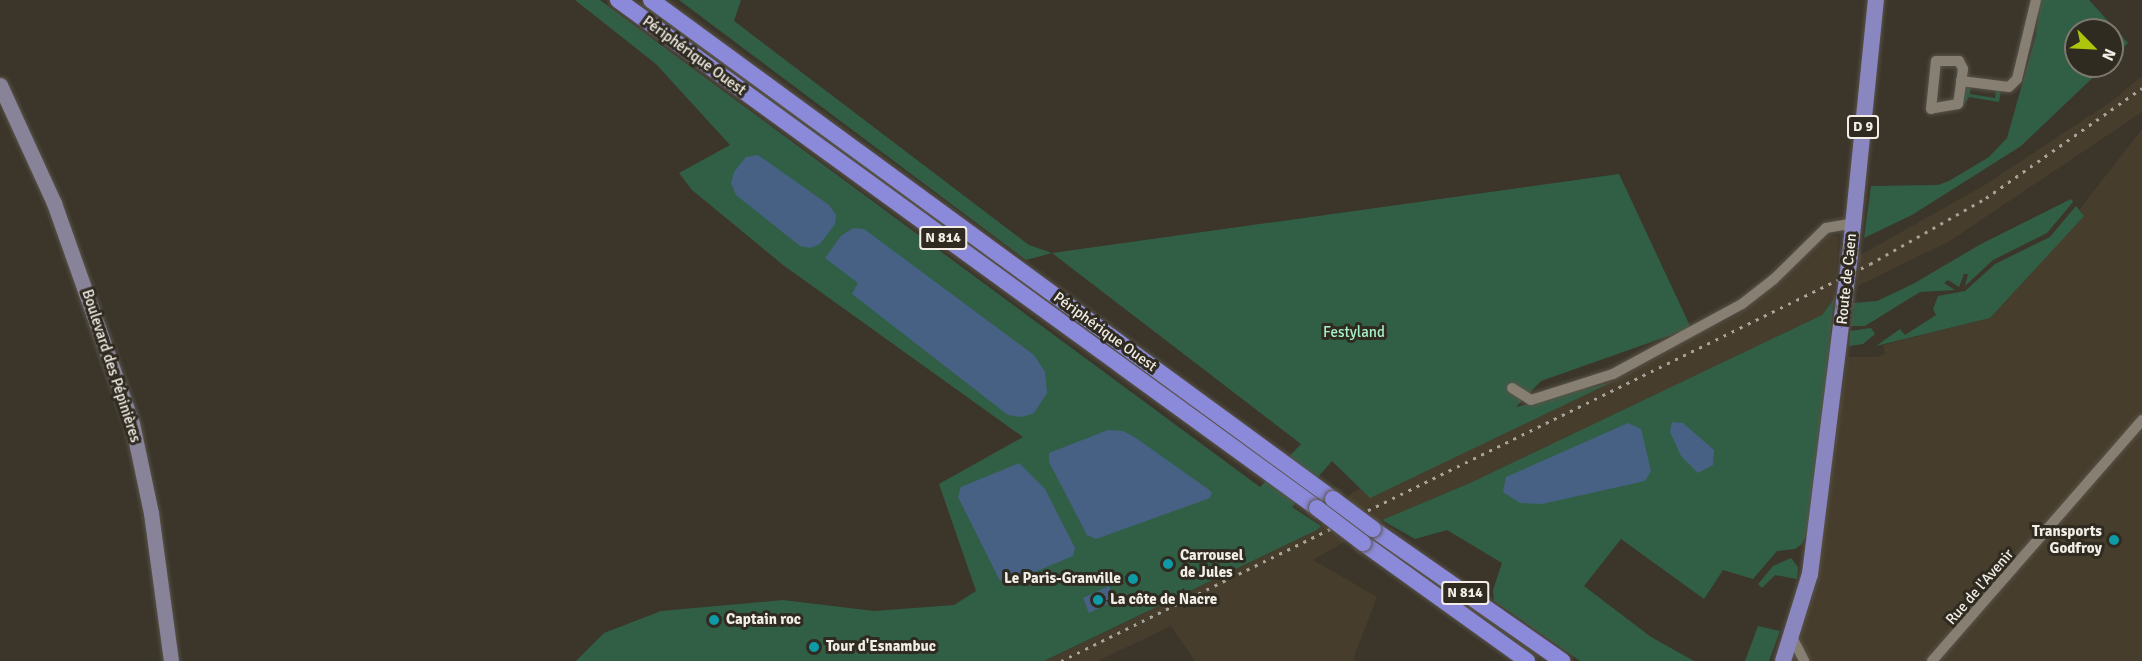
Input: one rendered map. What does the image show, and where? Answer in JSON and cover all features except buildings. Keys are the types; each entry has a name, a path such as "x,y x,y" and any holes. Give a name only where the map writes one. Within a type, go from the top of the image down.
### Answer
{"highway":[{"name":"Périphérique Ouest","path":"618,0 1317,508 1368,536 1562,661"},
{"name":"Périphérique Ouest","path":"651,0 1304,477 1333,499 1368,536 1527,661"},
{"path":"665,0 744,70"}],"main road":[{"name":"Route de Caen","path":"1783,661 1792,637 1812,557 1850,255 1876,0"},
{"name":"Boulevard des Pépinières","path":"0,85 54,203 132,423 151,513 171,661"},
{"name":"Route de Caen","path":"1774,661 1812,557"}],"street":[{"path":"1961,81 2009,87 2017,79 2036,0"},
{"path":"1936,61 1959,62 1961,81 1958,104 1930,109 1936,61"},
{"path":"1512,388 1531,400 1613,374 1742,303 1774,279 1826,228 1853,223"},
{"name":"Rue de l'Avenir","path":"1932,661 2142,420"},
{"path":"1792,637 1804,661"}],"shaded area":[{"path":"2142,76 2142,112 1950,241 1858,286 1857,257 1983,186 2112,101"},
{"path":"2142,129 2142,661 1791,661 1814,570 1848,357 1877,357 1885,354 1883,345 1990,318 2083,216 2079,210"},
{"path":"1824,234 1839,237 1834,299 1822,315 1470,483 1382,520 1313,560 1377,597 1353,659 1357,661 1195,661 1171,626 1098,661 1045,661 1317,530 1353,492 1736,316 1770,289"}],"green space":[{"name":"Festyland","path":"575,0 600,0 1260,487 1301,444 1052,253 1619,174 1691,328 1541,381 1516,407 1612,382 1370,498 1332,461 1292,507 1321,526 1317,530 1044,661 576,661 604,633 661,611 783,600 874,611 954,605 976,591 939,484 1023,437 783,265 692,190 679,173 730,145 656,64"},
{"path":"679,0 741,0 734,21 1029,245 1052,253 1026,260"},
{"path":"2040,0 2089,0 2105,18 2064,18 2064,78 2092,78 2021,146 1912,215 1864,238 1871,186 1938,185 1989,157 2007,138 2036,35"},
{"path":"1971,86 1970,94 1995,98 1996,89 2001,91 1999,102 1969,97 1962,108 1965,88"},
{"path":"2071,199 2073,202 2047,233 1993,260 1965,286 1968,274 1964,274 1959,287 1948,280 1944,283 1955,290 1920,292 1865,326 1851,326 1853,303 1877,301 1913,284 1981,244"},
{"path":"2076,206 2084,216 1990,318 1876,346 1900,329 1905,335 1936,315 1933,309 1938,296 1965,291 1995,264 2050,237"},
{"path":"1834,299 1812,522 1802,544 1795,549 1777,551 1753,579 1723,570 1704,599 1621,539 1584,586 1651,637 1694,661 1580,661 1494,601 1493,590 1502,563 1447,530 1415,539 1382,520 1470,483 1822,315"},
{"path":"1871,328 1875,334 1863,344 1849,346 1850,331"},
{"path":"1791,558 1798,567 1797,579 1775,575 1762,588 1758,584 1773,566"},
{"path":"1758,626 1780,631 1769,661 1745,661"}],"water":[{"path":"758,155 829,205 836,215 835,224 820,244 810,248 800,246 736,195 731,183 734,172 746,157"},
{"path":"853,228 864,229 1034,355 1045,372 1047,393 1034,413 1022,417 1008,415 852,294 858,283 825,258 841,236"},
{"path":"1672,422 1683,423 1714,450 1713,465 1698,473 1681,456 1670,432"},
{"path":"1628,423 1641,429 1651,471 1645,481 1542,504 1520,503 1503,492 1506,477"},
{"path":"1108,430 1123,431 1136,438 1212,492 1210,498 1096,539 1087,535 1049,462 1049,453"},
{"path":"1019,463 1045,489 1075,548 1073,556 1006,584 999,579 958,497 961,487"},
{"name":"La côte de Nacre","path":"1109,586 1113,596 1111,602 1089,613 1083,598"}],"railway":[{"path":"1061,661 1870,264 1986,198 2142,88"}],"place":[{"name":"Transports Godfroy","path":"2114,540"},
{"name":"Carrousel de Jules","path":"1168,564"},
{"name":"Le Paris-Granville","path":"1133,579"},
{"name":"La côte de Nacre","path":"1098,600"},
{"name":"Captain roc","path":"714,620"},
{"name":"Tour d'Esnambuc","path":"814,647"}]}
